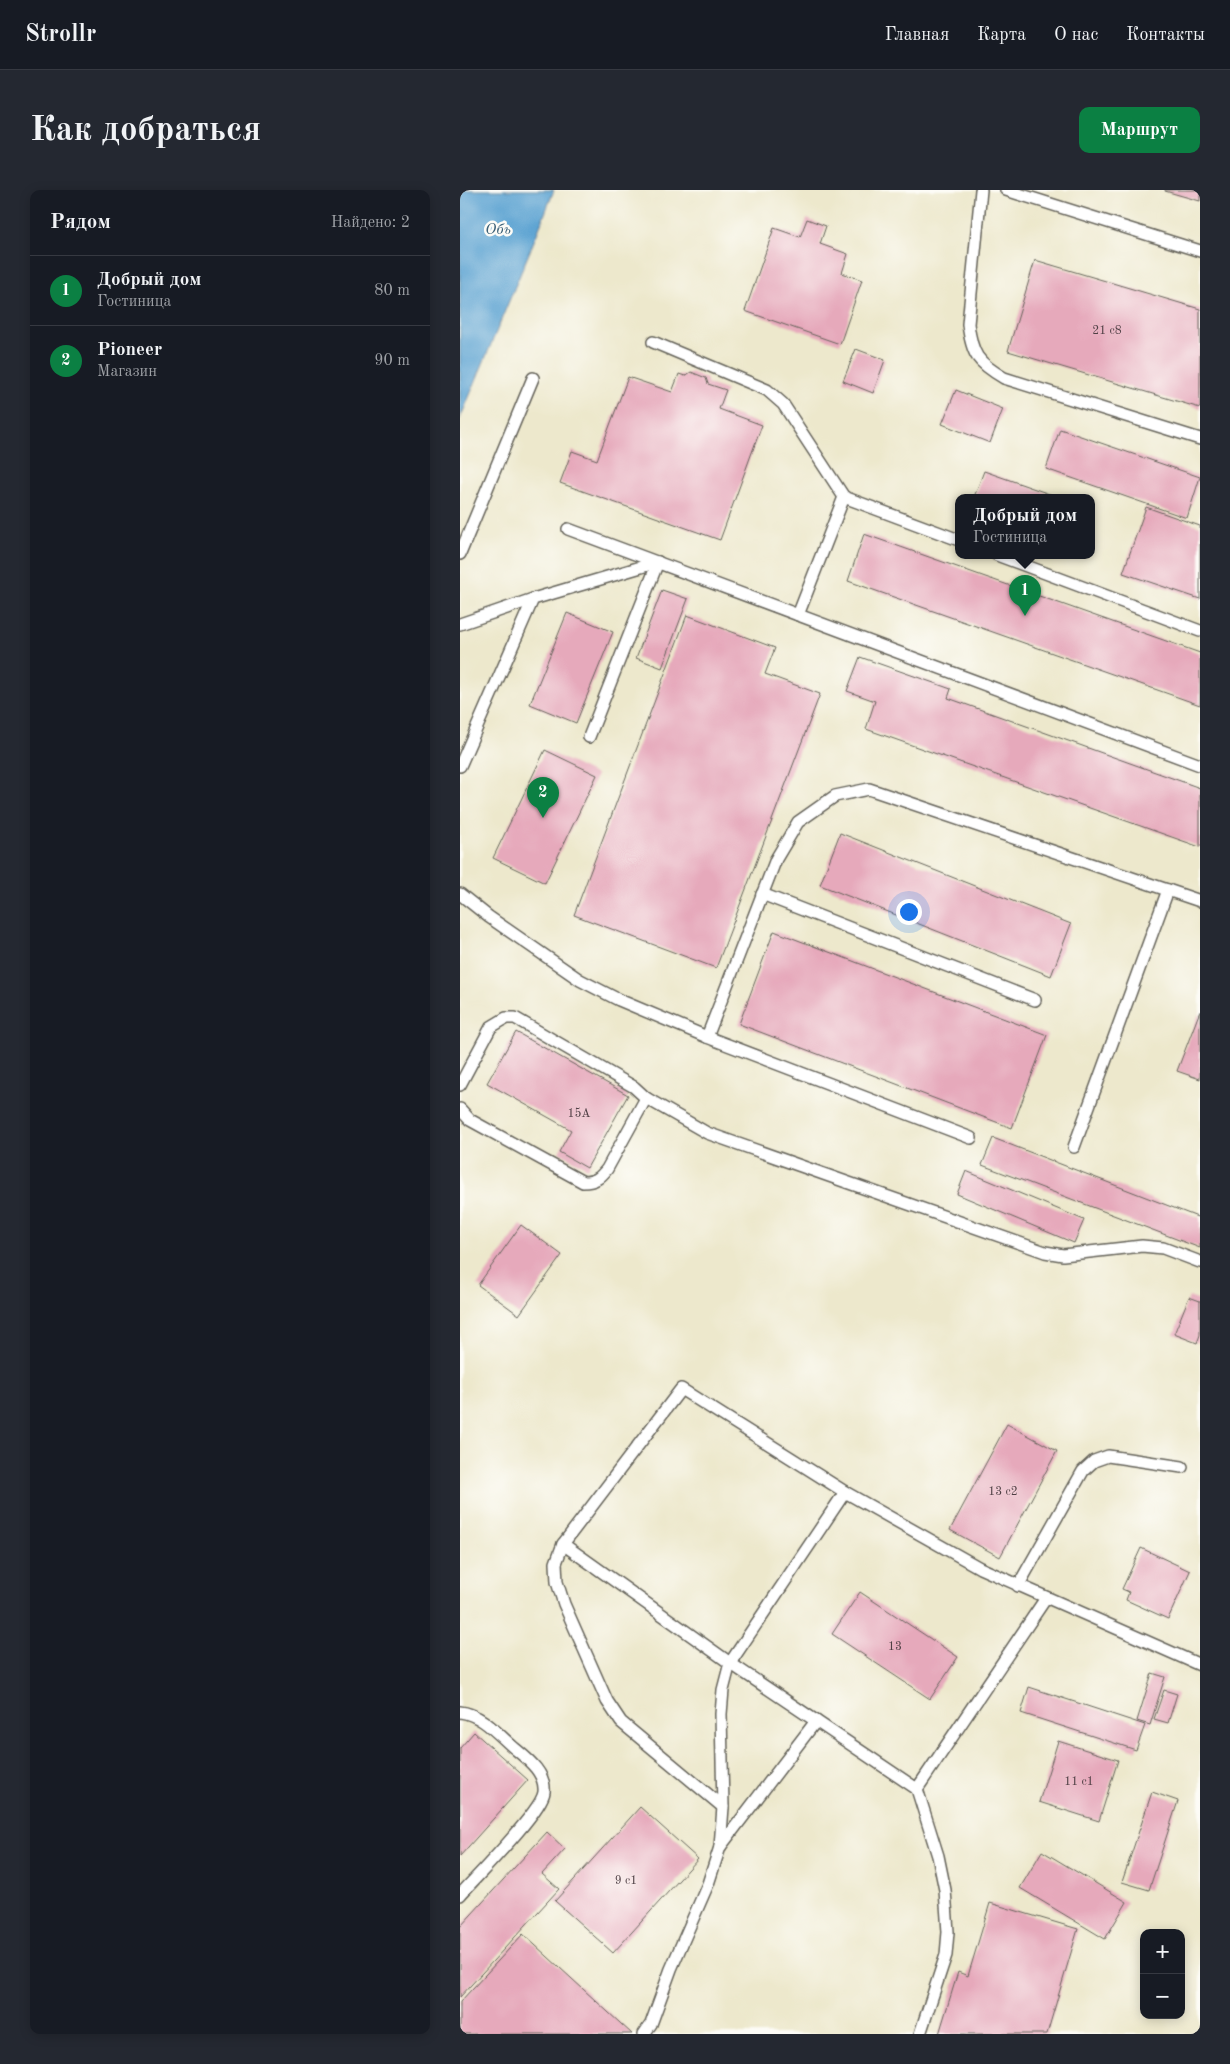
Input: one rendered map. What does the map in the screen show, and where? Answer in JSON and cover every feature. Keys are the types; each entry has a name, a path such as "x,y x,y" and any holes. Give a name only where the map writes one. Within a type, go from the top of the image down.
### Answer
{"lane":[{"path":"981,190 968,324 971,345 984,366 1004,378 1200,439"},
{"path":"1006,190 1200,251"},
{"path":"653,342 767,390 783,404 844,497 955,539"},
{"path":"460,554 533,378"},
{"path":"798,615 844,497"},
{"path":"568,528 1200,765"},
{"path":"1008,559 1200,632"},
{"path":"460,624 533,599 658,562"},
{"path":"589,737 658,562"},
{"path":"460,766 533,599"},
{"path":"707,1036 776,859 798,822 835,796 869,789 1200,901"},
{"path":"1074,1147 1168,890"},
{"path":"460,894 489,917 580,980 619,1000 971,1138"},
{"path":"762,894 1035,1000"},
{"path":"460,1084 491,1027 506,1018 515,1018 634,1087 646,1098 707,1134 1045,1252 1063,1255 1142,1246 1162,1248 1200,1262"},
{"path":"460,1109 470,1120 583,1182 593,1182 601,1177 607,1169 646,1098"},
{"path":"723,1807 621,1722 607,1701 564,1604 557,1582 556,1563 564,1544 681,1389 845,1492 980,1568 1200,1665"},
{"path":"1018,1586 1083,1471 1094,1461 1108,1456 1182,1467"},
{"path":"644,2034 651,2024 671,1969 708,1884 720,1847 723,1807 722,1690 730,1662 845,1492"},
{"path":"564,1544 730,1662 917,1789 938,1856 945,1890 948,1932 946,1955 920,2034"},
{"path":"917,1789 1046,1598"},
{"path":"460,1712 482,1720 531,1763 541,1775 544,1792 536,1812 460,1894"},
{"path":"720,1847 816,1721"}],"water":[{"name":"Обь","path":"460,190 554,190 460,419"}],"building":[{"path":"1200,190 1200,201 1165,191"},
{"path":"807,219 826,226 820,244 848,254 842,273 862,280 840,344 745,311 774,228 800,237"},
{"path":"1035,260 1200,309 1200,408 1008,351"},
{"path":"856,349 885,360 873,393 843,381"},
{"path":"691,372 706,378 708,384 726,390 719,409 762,425 720,540 560,483 572,451 597,460 628,377 672,392 679,374 685,376"},
{"path":"956,390 1003,409 990,443 942,424"},
{"path":"1060,429 1200,477 1187,518 1046,469"},
{"path":"984,471 1049,494 975,494"},
{"path":"1146,507 1200,526 1200,599 1123,573"},
{"path":"864,534 1200,653 1200,705 848,581"},
{"path":"662,590 688,599 662,668 636,658"},
{"path":"567,613 613,632 576,723 530,704"},
{"path":"687,615 775,648 765,674 820,694 716,968 574,915"},
{"path":"860,657 951,689 948,698 1200,788 1200,847 866,729 875,701 847,691"},
{"path":"545,750 597,775 545,883 493,858"},
{"path":"840,833 1071,924 1051,976 820,885"},
{"path":"774,931 1047,1035 1012,1128 739,1024"},
{"path":"1200,1011 1200,1079 1177,1071"},
{"path":"516,1032 628,1095 587,1168 559,1152 571,1130 487,1083"},
{"path":"993,1138 1200,1218 1200,1248 982,1165"},
{"path":"966,1171 1084,1220 1074,1243 957,1194"},
{"path":"521,1225 562,1255 519,1315 478,1285"},
{"path":"1189,1297 1200,1301 1200,1335 1197,1343 1174,1334"},
{"path":"1007,1424 1057,1451 1000,1557 950,1530"},
{"path":"1141,1548 1190,1571 1168,1619 1126,1600 1129,1592 1122,1589"},
{"path":"860,1592 958,1657 930,1699 832,1634"},
{"path":"1152,1673 1165,1677 1150,1725 1137,1721"},
{"path":"1029,1687 1145,1725 1136,1750 1021,1713"},
{"path":"1164,1690 1177,1694 1168,1723 1154,1719"},
{"path":"474,1732 528,1780 460,1856 460,1748"},
{"path":"1058,1741 1118,1760 1099,1821 1039,1802"},
{"path":"1152,1792 1178,1801 1149,1890 1122,1882"},
{"path":"640,1807 698,1859 613,1953 555,1901"},
{"path":"547,1832 565,1849 542,1874 559,1889 460,1997 460,1927"},
{"path":"1042,1851 1127,1902 1105,1939 1020,1888"},
{"path":"990,1903 1078,1929 1047,2034 939,2034 958,1972 968,1976"},
{"path":"523,1934 632,2034 460,2034 460,2002"}],"place":[{"name":"Добрый дом","path":"1025,616"},
{"name":"Pioneer","path":"543,818"}]}
